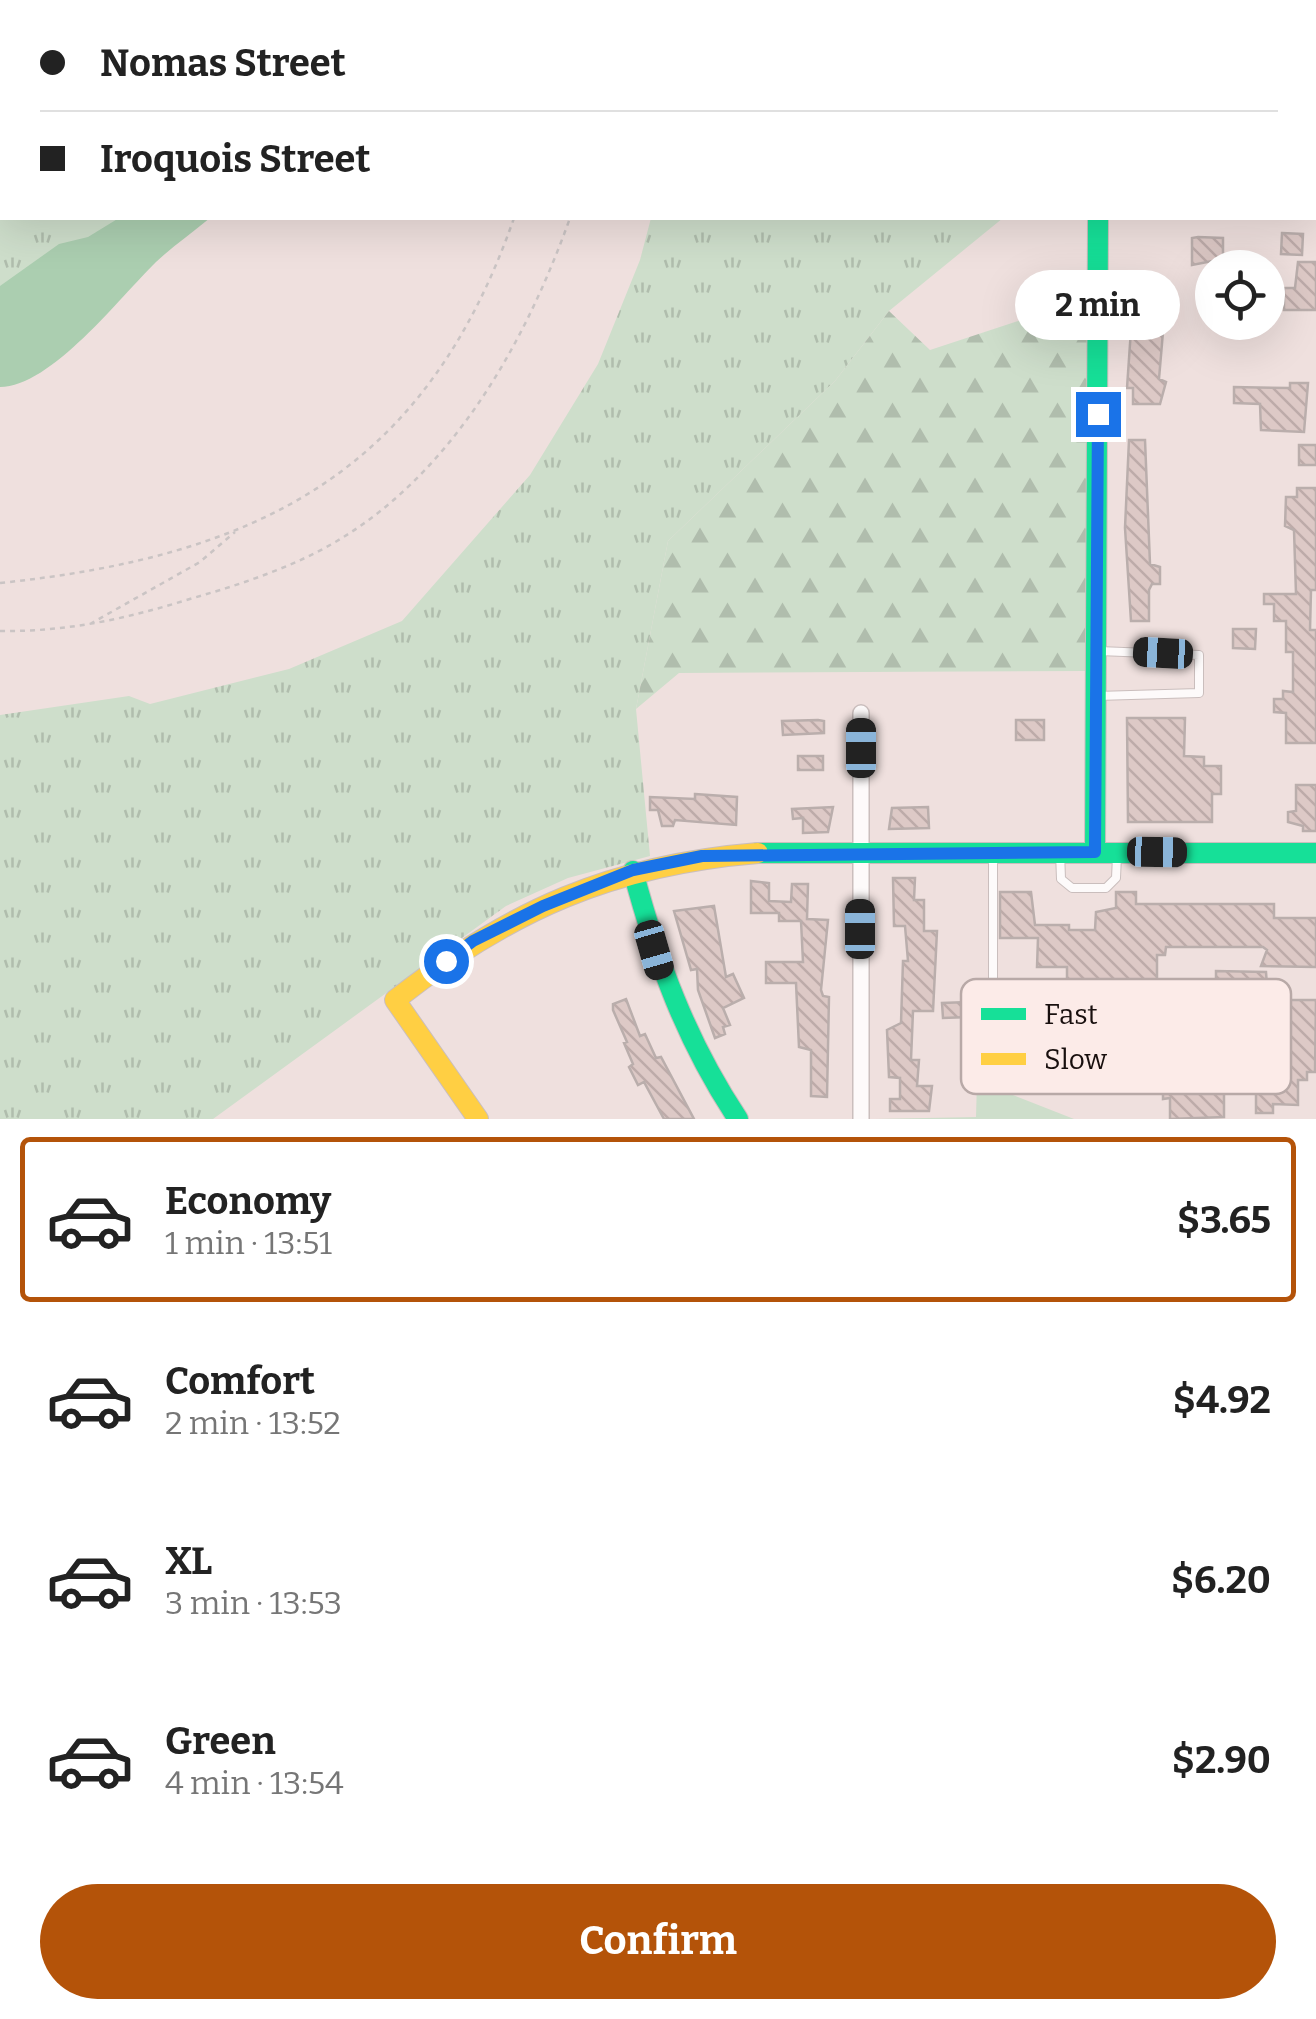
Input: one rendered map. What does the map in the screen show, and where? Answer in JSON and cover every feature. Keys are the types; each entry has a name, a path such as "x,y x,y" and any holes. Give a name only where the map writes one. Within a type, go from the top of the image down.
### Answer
{"street":[{"path":"1095,852 1098,220"},
{"path":"860,1119 861,712"},
{"path":"478,1119 394,1000 473,941 543,906 633,870 702,856 993,852 1316,854"},
{"path":"633,870 668,998 708,1077 738,1119"}],"lane":[{"path":"1097,696 1199,693 1200,655 1098,651"},
{"path":"993,852 994,979"},
{"path":"1060,852 1061,879 1072,888 1106,888 1116,878 1117,852"}],"path":[{"path":"0,583 108,568 236,531 290,506 346,471 396,426 468,326 496,269 513,220"},
{"path":"0,631 85,626 236,585 310,556 370,518 421,471 482,401 510,358 569,220"},
{"path":"85,626 200,562 236,531"}],"green space":[{"path":"0,220 124,220 0,291"},
{"path":"650,220 1001,220 889,311 835,381 668,541 636,709 650,856 568,878 506,906 213,1119 0,1119 0,715 129,696 150,704 289,669 402,621 530,475 598,364 640,260"},
{"path":"1088,298 1085,671 679,673 636,709 668,541 835,381 889,311 930,350"},
{"path":"977,1094 1010,1094 1074,1119 875,1119 976,1117"}],"shaded area":[{"path":"116,220 208,220 156,262 62,357 20,383 0,387 0,286 59,244 88,237"}],"building":[{"path":"1282,233 1303,234 1302,255 1285,254 1281,250"},
{"path":"1192,238 1223,238 1223,250 1195,250 1192,265"},
{"path":"1298,262 1316,262 1316,310 1285,310 1285,288 1295,288"},
{"path":"1134,286 1160,288 1159,320 1164,320 1159,379 1166,382 1160,404 1133,404 1133,388 1127,388"},
{"path":"1290,383 1308,383 1304,432 1261,430 1260,404 1234,403 1234,387 1290,388"},
{"path":"1129,440 1145,440 1150,564 1160,567 1160,584 1152,584 1149,590 1149,621 1131,621 1125,528"},
{"path":"1299,445 1316,445 1316,465 1299,465"},
{"path":"1297,488 1316,488 1316,590 1311,590 1310,630 1316,630 1316,743 1286,743 1286,713 1274,712 1274,699 1283,699 1283,691 1293,692 1293,652 1286,652 1286,621 1274,621 1274,604 1264,604 1264,594 1296,594 1294,530 1285,526 1286,497 1297,497"},
{"path":"1233,629 1256,629 1255,649 1233,648"},
{"path":"1127,718 1185,718 1184,756 1204,757 1204,766 1221,766 1221,794 1212,794 1212,822 1128,822"},
{"path":"1016,720 1044,720 1044,740 1016,740"},
{"path":"782,721 824,721 824,733 783,735"},
{"path":"798,756 823,756 823,770 798,770"},
{"path":"1296,785 1316,785 1316,831 1303,831 1303,826 1288,822 1288,812 1296,811"},
{"path":"695,794 737,797 736,825 675,820 673,826 662,826 658,810 650,810 650,797 695,799"},
{"path":"833,807 828,832 803,833 803,818 793,819 792,809"},
{"path":"928,807 929,828 889,829 892,808"},
{"path":"893,878 915,878 914,900 924,900 924,931 937,931 933,1011 913,1011 911,1060 919,1060 917,1086 932,1086 929,1111 890,1111 890,1099 900,1099 900,1078 889,1077 887,1030 901,1023 903,961 908,961 905,926 894,926"},
{"path":"751,881 769,883 769,901 791,902 792,884 808,884 807,919 828,920 821,990 823,996 829,997 827,1097 811,1096 811,1050 799,1047 796,983 766,983 766,962 803,962 801,921 779,921 779,913 751,913"},
{"path":"1000,892 1031,892 1035,925 1069,925 1069,930 1095,930 1096,912 1116,908 1116,892 1136,892 1136,904 1274,904 1274,918 1316,918 1316,967 1261,966 1267,950 1263,947 1166,947 1165,955 1157,955 1157,979 1067,979 1067,967 1037,967 1038,938 1000,938"},
{"path":"714,906 726,977 733,974 744,998 723,1008 730,1025 723,1027 725,1034 715,1038 698,990 697,969 691,970 674,911"},
{"path":"1216,971 1266,972 1266,979 1216,979"},
{"path":"626,999 640,1036 645,1034 656,1058 661,1057 694,1119 664,1119 644,1082 638,1085 629,1067 633,1064 624,1043 627,1042 613,1010 613,1004"},
{"path":"1291,1000 1316,1000 1315,1072 1307,1072 1307,1080 1298,1080 1298,1105 1273,1104 1273,1113 1256,1113 1256,1094 1291,1094"},
{"path":"961,1002 961,1017 943,1018 942,1003"},
{"path":"1163,1094 1224,1094 1224,1117 1170,1119 1170,1098 1163,1099"}],"traffic: fast":[{"path":"1095,852 1098,220"},
{"path":"758,853 1316,853"},
{"path":"633,871 652,937 688,1030 738,1119"}],"traffic: slow":[{"path":"478,1119 395,1000 480,941 565,897 656,868 758,853"}],"route":[{"path":"446,961 473,941 543,906 633,870 702,856 765,852 1095,852 1098,414"}]}
